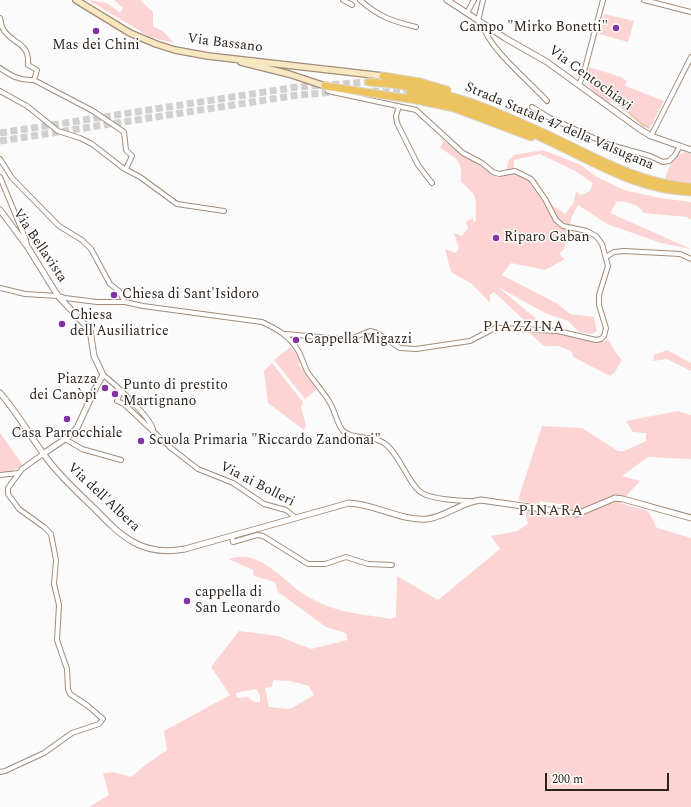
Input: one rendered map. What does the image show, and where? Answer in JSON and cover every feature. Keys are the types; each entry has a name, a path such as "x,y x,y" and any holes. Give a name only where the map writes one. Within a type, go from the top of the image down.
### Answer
{"highway":[{"path":"383,76 420,82 454,91 497,109 509,117"},
{"name":"Strada Statale 47 della Valsugana","path":"369,82 412,86 448,94 509,117 633,175 661,183 691,187"},
{"path":"325,86 416,100 454,108 506,129 556,144"},
{"name":"Strada Statale 47 della Valsugana","path":"410,92 439,98 482,112 645,185 674,191 691,192"}],"main road":[{"name":"Via Bassano","path":"76,0 130,33 175,50 208,56 383,76"},
{"path":"208,56 269,68 325,86"}],"street":[{"path":"343,0 352,5"},
{"path":"360,0 374,12 387,19 416,27"},
{"name":"Via Centochiavi","path":"447,0 478,21 547,62 627,122 651,136 691,150"},
{"path":"467,13 474,0"},
{"path":"478,21 483,0"},
{"path":"579,86 603,0"},
{"path":"644,0 691,12"},
{"path":"0,18 2,27 5,31 27,49 28,65 37,70 34,80"},
{"path":"483,24 484,31 495,47 547,101"},
{"path":"651,136 691,57"},
{"path":"0,68 8,74 23,80 34,80 93,111 124,132 126,150 132,156 126,169"},
{"path":"0,288 25,294 58,296 97,302 125,302 143,306 262,322 286,334 340,339 353,338 370,331 377,333 400,348 416,349 470,341 495,328 544,329 596,340 601,339 604,336 606,328 599,305 599,295 608,266 602,244 596,236 587,231 563,226 556,220 545,198 531,179 515,171 499,174 493,172 482,163 463,153 416,110 328,91 325,86"},
{"path":"0,91 27,106 58,131 80,138 92,144 126,169 140,176 176,204 224,211"},
{"path":"399,106 396,116 397,123 418,165 432,182"},
{"path":"532,107 548,117 607,144 650,156 663,162 669,161 675,155 680,146"},
{"path":"0,159 12,178 59,226 82,240 91,249 110,284 119,291 125,302"},
{"path":"0,177 26,240 27,246"},
{"name":"Via Bellavista","path":"0,210 27,246 58,296 90,330 94,356 103,375"},
{"path":"606,257 614,252 624,251 680,254 691,258"},
{"path":"286,334 299,351 307,370 330,402 343,430 349,434 384,442 398,457 416,488 422,494 470,501"},
{"path":"0,772 44,753 72,733 99,724 103,719 88,706 70,694 67,669 57,640 59,604 54,584 56,560 53,539 44,527 19,509 10,499 8,488 19,473 43,454 66,439 77,428 103,375 121,391 150,422 153,429"},
{"path":"121,391 117,401 153,429"},
{"name":"Via dell'Albera","path":"0,393 43,454 66,482 116,531 138,545 161,552 174,551 232,537 296,518"},
{"name":"Via ai Bolleri","path":"153,429 198,469 233,483 264,504 286,510 296,518 349,503 361,504 406,517 428,519 437,517 470,501 481,500 576,514 615,498 691,518"},
{"path":"66,439 82,449 121,460"},
{"path":"0,475 19,473"},
{"path":"232,537 233,542 258,535 262,536 308,564 325,564 346,557 368,564 392,565"}],"shaded area":[{"path":"88,0 107,3 120,13 123,8 114,0 140,0 153,12 153,26 164,32 174,43 150,37"},
{"name":"Campo \"Mirko Bonetti\"","path":"604,14 634,21 628,42 599,34"},
{"path":"589,67 621,77 627,81 625,86 664,101 649,129 642,126 611,99 608,103 594,92 588,80"},
{"path":"444,141 498,178 506,175 508,161 514,155 543,150 581,165 595,176 624,190 660,198 691,202 691,220 687,217 644,213 635,205 617,201 610,213 691,249 661,243 607,224 578,205 572,216 564,249 559,254 565,259 545,270 511,263 502,275 558,304 570,314 594,317 597,331 591,334 579,332 568,321 545,313 498,287 540,322 524,320 494,292 490,295 490,303 472,284 451,272 445,249 456,253 459,249 454,233 462,236 468,228 466,222 473,218 473,222 476,221 476,203 474,195 461,182 460,164 455,158 440,148","holes":["540,154 575,171 593,183 590,191 581,195 576,192 573,204 565,214 552,205 536,179 527,179 514,173 514,160"]},
{"path":"685,152 691,154 691,184 664,182 669,168 674,160 677,156"},
{"path":"527,331 558,333 596,343 609,340 615,352 622,360 615,372 610,376 573,357 572,352 559,346 544,346"},
{"path":"290,347 302,361 298,364 317,389 305,399 274,360"},
{"path":"667,350 691,363 691,371 667,359 653,361 654,355"},
{"path":"272,363 303,402 301,407 306,426 304,430 268,403 264,371"},
{"path":"678,411 691,415 691,459 648,457 622,476 640,481 620,503 648,511 657,528 691,538 691,807 89,807 109,795 103,773 114,772 131,777 167,750 164,731 230,695 211,667 239,631 278,636 311,649 347,640 346,633 326,627 278,592 275,582 254,576 253,570 229,559 240,557 259,561 268,566 302,593 330,607 352,613 390,619 396,617 397,576 438,600 500,549 491,536 517,531 528,524 525,509 562,515 565,505 540,501 539,505 518,500 542,426 582,428 618,451 624,451 646,441 646,433 633,432 626,421","holes":["273,680 290,681 309,686 314,695 290,709 269,707 265,688 272,687","256,689 260,695 260,702 254,702 248,697 237,698 236,693"]},
{"path":"0,433 23,465 12,471 0,473"}],"waterway":[{"path":"589,76 642,124 648,127"}],"tunnel":[{"path":"0,133 297,87 369,82"},
{"path":"372,91 410,93"},
{"path":"0,141 298,95 336,92"}],"place":[{"name":"Campo \"Mirko Bonetti\"","path":"616,28"},
{"name":"Mas dei Chini","path":"96,31"},
{"name":"Riparo Gaban","path":"496,238"},
{"name":"Chiesa di Sant'Isidoro","path":"114,295"},
{"name":"Chiesa dell'Ausiliatrice","path":"62,324"},
{"name":"Cappella Migazzi","path":"296,340"},
{"name":"Piazza dei Canòpi","path":"105,388"},
{"name":"Punto di prestito Martignano","path":"115,394"},
{"name":"Casa Parrocchiale","path":"67,419"},
{"name":"Scuola Primaria \"Riccardo Zandonai\"","path":"141,441"},
{"name":"cappella di San Leonardo","path":"187,601"}],"district":[{"name":"PIAZZINA","path":"524,328"},
{"name":"PINARA","path":"551,512"}]}
